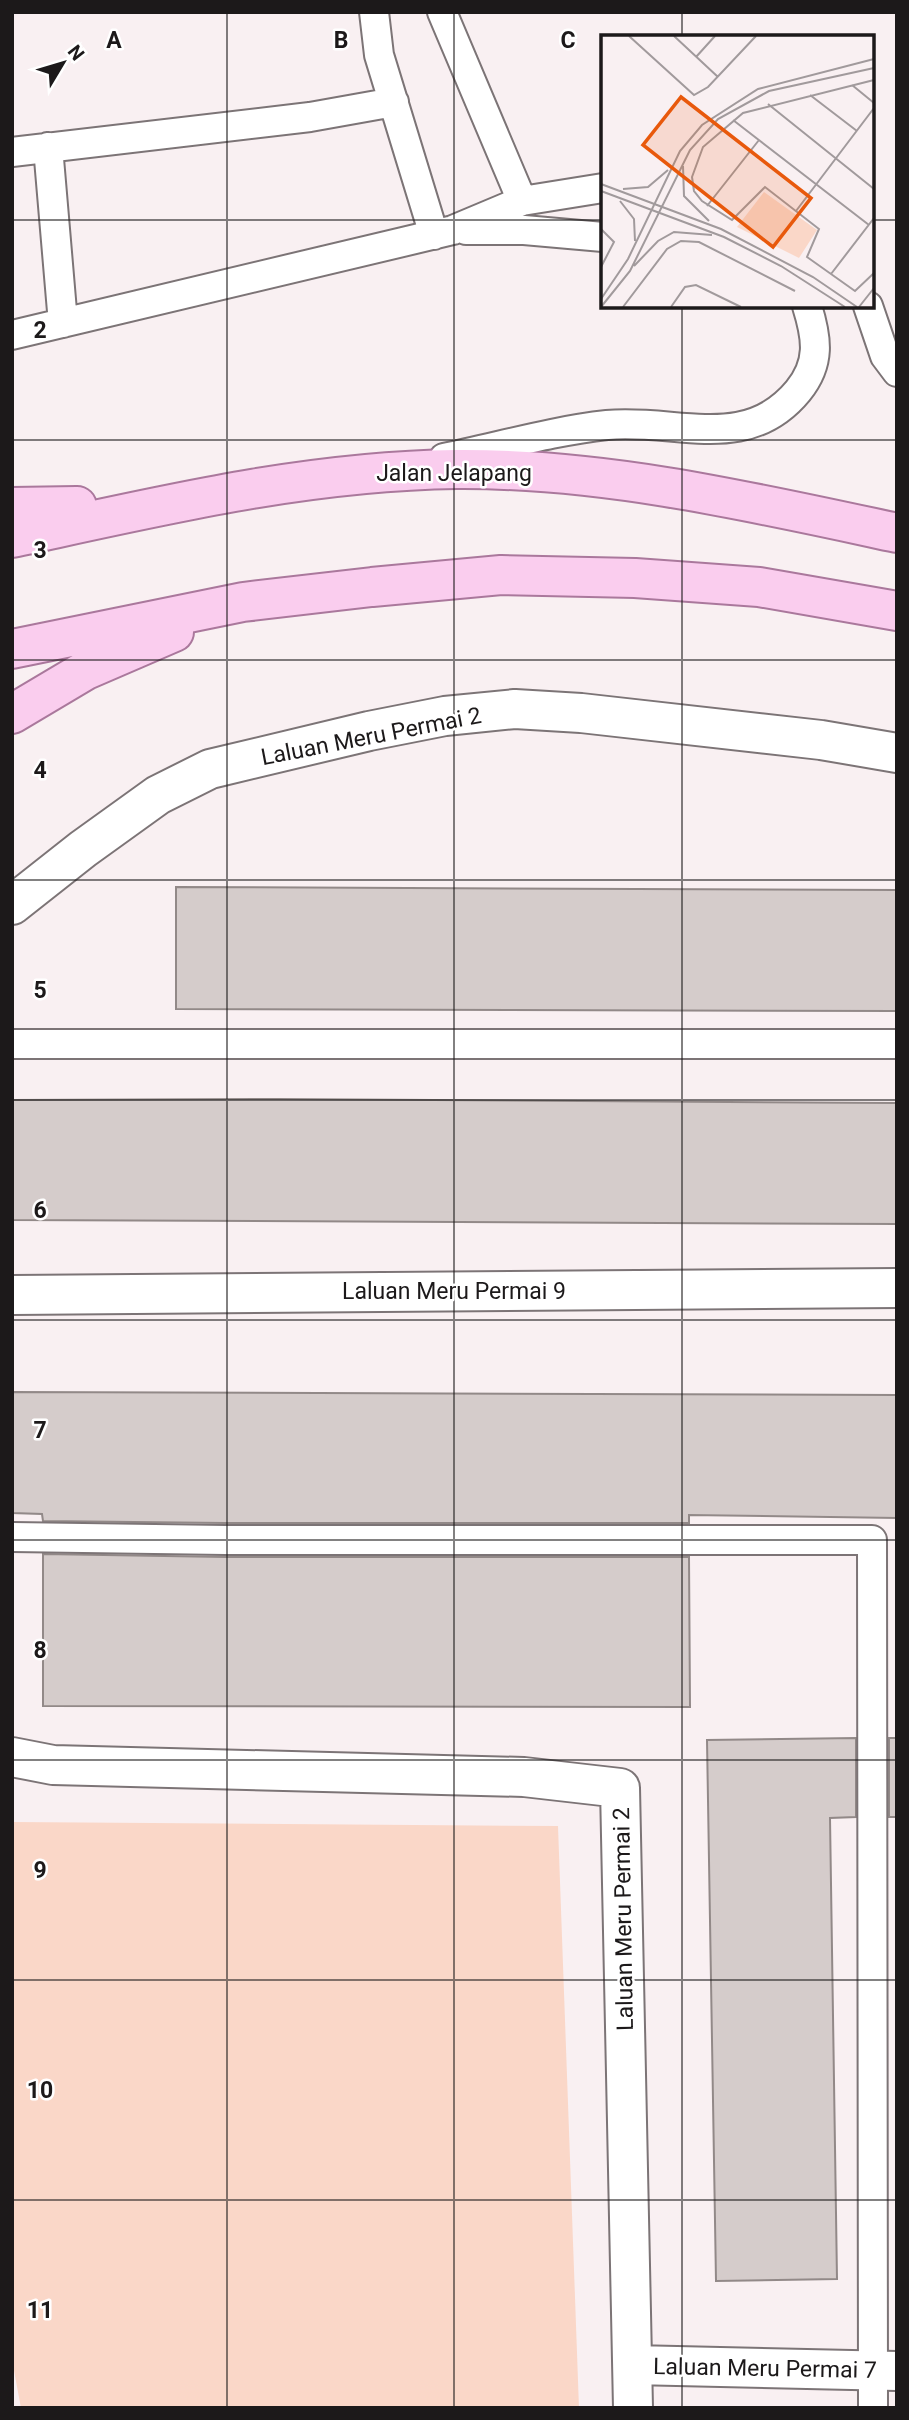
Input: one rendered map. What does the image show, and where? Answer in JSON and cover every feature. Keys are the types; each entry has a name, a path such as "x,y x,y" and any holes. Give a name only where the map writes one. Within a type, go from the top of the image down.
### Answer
{"main road":[{"name":"Jalan Jelapang","path":"12,538 266,485 373,473 458,469 528,472 641,484 768,505 897,533"},
{"path":"12,507 164,505"},
{"path":"12,649 243,602 372,587 514,575 635,578 759,587 897,611"},
{"path":"12,714 86,670 243,602"}],"street":[{"name":"Laluan Meru Permai 2","path":"12,905 158,795 210,769 445,716 515,709 581,713 821,740 897,753"},
{"name":"Laluan Meru Permai 9","path":"12,1295 897,1288"},
{"name":"Laluan Meru Permai 2","path":"12,1756 53,1765 524,1777 621,1788 633,2408"},
{"name":"Laluan Meru Permai 7","path":"633,2365 881,2383"}],"lane":[{"path":"374,12 379,55 443,233"},
{"path":"442,12 522,201"},
{"path":"12,152 310,117 394,102"},
{"path":"48,148 63,323"},
{"path":"12,335 443,233 522,201 601,188"},
{"path":"443,233 524,230 601,237"},
{"path":"373,473 609,425 639,424 713,429 744,426 767,419 787,405 806,382 815,359 815,333 808,308"},
{"path":"869,308 885,356 897,372"},
{"path":"12,1044 897,1044"},
{"path":"12,1537 225,1540 872,1540 881,2383"}],"shaded area":[{"path":"12,1822 558,1826 579,2408 21,2408 12,2360"}],"building":[{"path":"176,887 897,890 897,1011 176,1009"},
{"path":"12,1100 897,1103 897,1224 12,1220"},
{"path":"12,1392 897,1395 897,1518 689,1515 689,1523 43,1521 42,1514 12,1513"},
{"path":"43,1554 225,1557 689,1557 690,1707 43,1706"},
{"path":"856,1738 856,1817 830,1818 837,2279 716,2281 707,1740"},
{"path":"889,1738 897,1738 897,1817 889,1817"}]}
